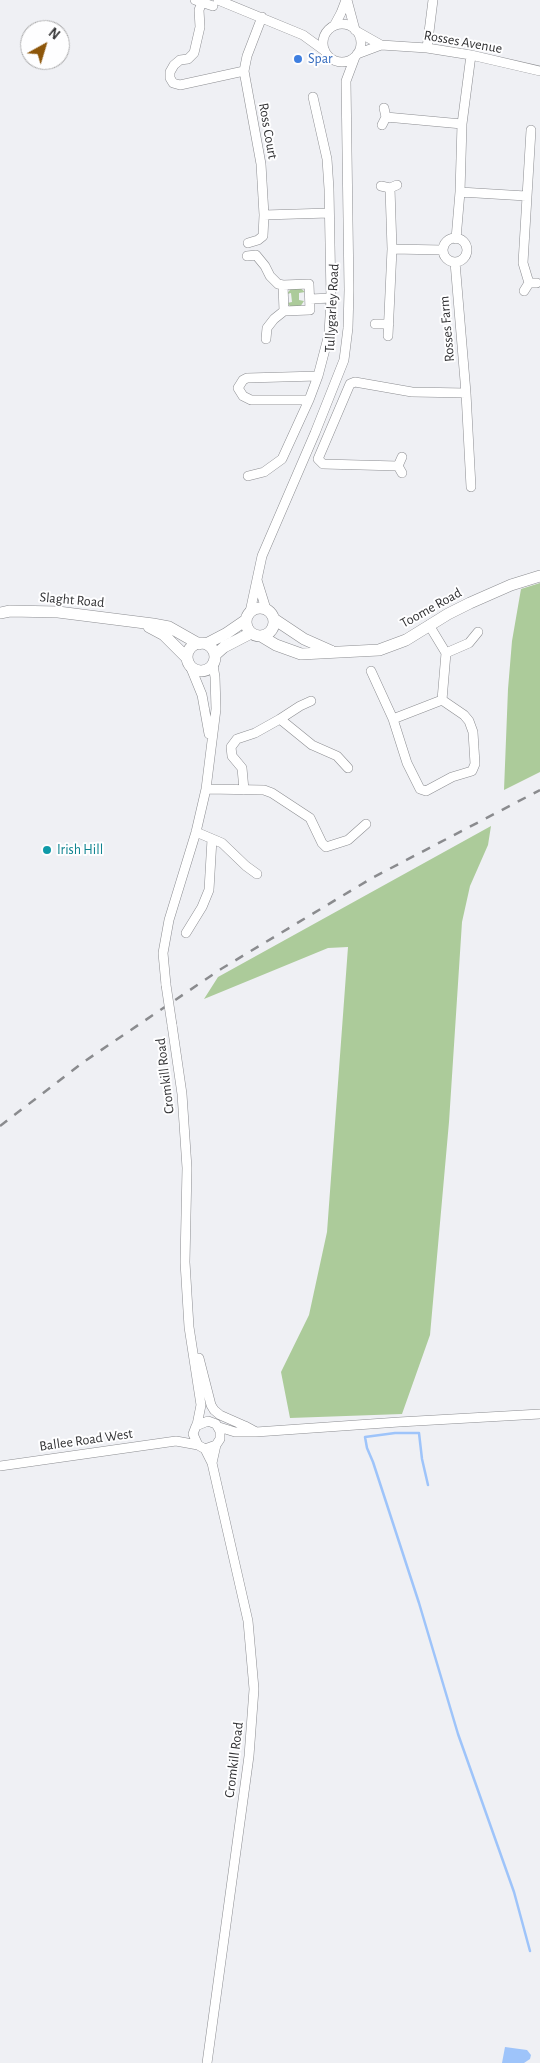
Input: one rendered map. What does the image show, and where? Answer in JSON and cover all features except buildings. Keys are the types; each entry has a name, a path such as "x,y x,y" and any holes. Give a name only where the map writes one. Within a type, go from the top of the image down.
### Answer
{"main road":[{"name":"Toome Road","path":"256,635 301,654 365,652 385,649 495,592 540,576"},
{"path":"256,608 266,609 274,619 272,631 224,647 205,671 198,671 189,663 191,647 227,633 248,616 256,608"},
{"name":"Slaght Road","path":"0,613 10,611 58,612 141,623 168,628 202,644"},
{"path":"248,616 246,626 256,635"},
{"name":"Toome Road","path":"274,619 304,639 333,652"},
{"name":"Slaght Road","path":"141,623 164,635 189,663"},
{"path":"202,644 211,647 214,660"}],"street":[{"path":"325,51 323,41 341,13 346,0"},
{"path":"244,71 180,86 173,83 170,78 170,72 174,65 180,60 188,59 194,53 200,27 198,1 216,3 262,17 303,35 335,60 343,62 356,55 361,44 346,0"},
{"path":"426,48 433,0"},
{"name":"Ross Court","path":"248,243 264,236 261,164 244,71 249,51 262,17"},
{"path":"303,35 342,24 348,25 357,31"},
{"name":"Rosses Avenue","path":"357,31 381,45"},
{"name":"Rosses Avenue","path":"356,55 381,45 426,48 472,55 540,71"},
{"name":"Tullygarley Road","path":"248,616 262,556 344,360 348,328 349,290 346,81 356,55"},
{"path":"456,239 460,192 462,124 472,55"},
{"name":"Tullygarley Road","path":"335,60 346,81"},
{"path":"248,476 264,472 282,459 309,400 318,376 329,334 331,298 327,158 313,97"},
{"path":"384,117 462,124"},
{"path":"530,286 523,263 531,135 540,141"},
{"path":"388,336 392,249 389,186"},
{"path":"460,192 526,196"},
{"path":"264,215 329,213"},
{"path":"456,239 465,245 466,252 463,259 456,262 447,259 443,250 449,240 456,239"},
{"path":"392,249 443,250"},
{"path":"247,256 256,255 270,276 283,285 309,284 310,310 284,311 267,328 266,339"},
{"name":"Rosses Farm","path":"456,262 471,487"},
{"path":"283,285 284,311"},
{"path":"310,299 331,298"},
{"path":"375,324 388,324"},
{"path":"309,400 251,400 242,396 238,388 243,380 247,378 318,376"},
{"path":"402,457 400,469 323,464 318,459 350,384 355,382 412,392 466,393"},
{"name":"Tullygarley Road","path":"257,580 266,609"},
{"path":"429,625 446,653 442,700"},
{"path":"446,653 469,643 478,632"},
{"name":"Cromkill Road","path":"195,1428 201,1405 191,1338 184,1236 187,1168 182,1094 163,953 169,920 196,832 206,789 216,709 214,660"},
{"name":"Cromkill Road","path":"189,663 206,708 211,749"},
{"path":"371,671 393,719 407,763 417,785 422,790 429,790 452,776 472,771 475,764 473,732 469,721 442,700"},
{"path":"393,719 442,700"},
{"path":"244,790 242,768 231,754 232,744 237,739 255,734 311,701"},
{"path":"280,719 312,745 337,756 348,768"},
{"path":"206,789 264,790 307,816 326,847 348,840 366,824"},
{"path":"196,832 222,843 257,874"},
{"path":"186,933 202,907 209,890 212,839"},
{"path":"191,1338 196,1346 214,1410 220,1416 256,1432"},
{"name":"Cromkill Road","path":"201,1405 215,1424"},
{"path":"235,1432 218,1443 201,1447 193,1438 195,1428 204,1421 235,1432 256,1432 540,1414"},
{"path":"215,1424 221,1435 218,1443"},
{"name":"Ballee Road West","path":"176,1441 195,1428"},
{"name":"Ballee Road West","path":"0,1466 176,1441 201,1447"},
{"name":"Cromkill Road","path":"212,1463 218,1443"},
{"name":"Cromkill Road","path":"201,1447 212,1463 248,1621 254,1689 249,1756 207,2063"}],"green space":[{"path":"292,287 299,287 305,292 299,293 299,300 304,301 300,307 292,308 287,303 292,302 291,293 287,294"},
{"path":"540,583 540,772 504,790 512,641 521,589"},
{"path":"491,826 488,845 470,886 462,922 449,1122 430,1335 402,1414 290,1418 281,1372 309,1315 327,1232 348,947 328,948 204,999 218,977"}],"water":[{"path":"505,2047 527,2050 531,2055 530,2059 524,2063 502,2063"}],"waterway":[{"path":"428,1485 419,1433 395,1433 365,1437 367,1448 419,1603 458,1734 514,1892 530,1951"}],"railway":[{"path":"0,1126 85,1061 221,969 372,878 540,790"}],"place":[{"name":"Spar","path":"298,59"},
{"name":"Irish Hill","path":"47,850"}]}
